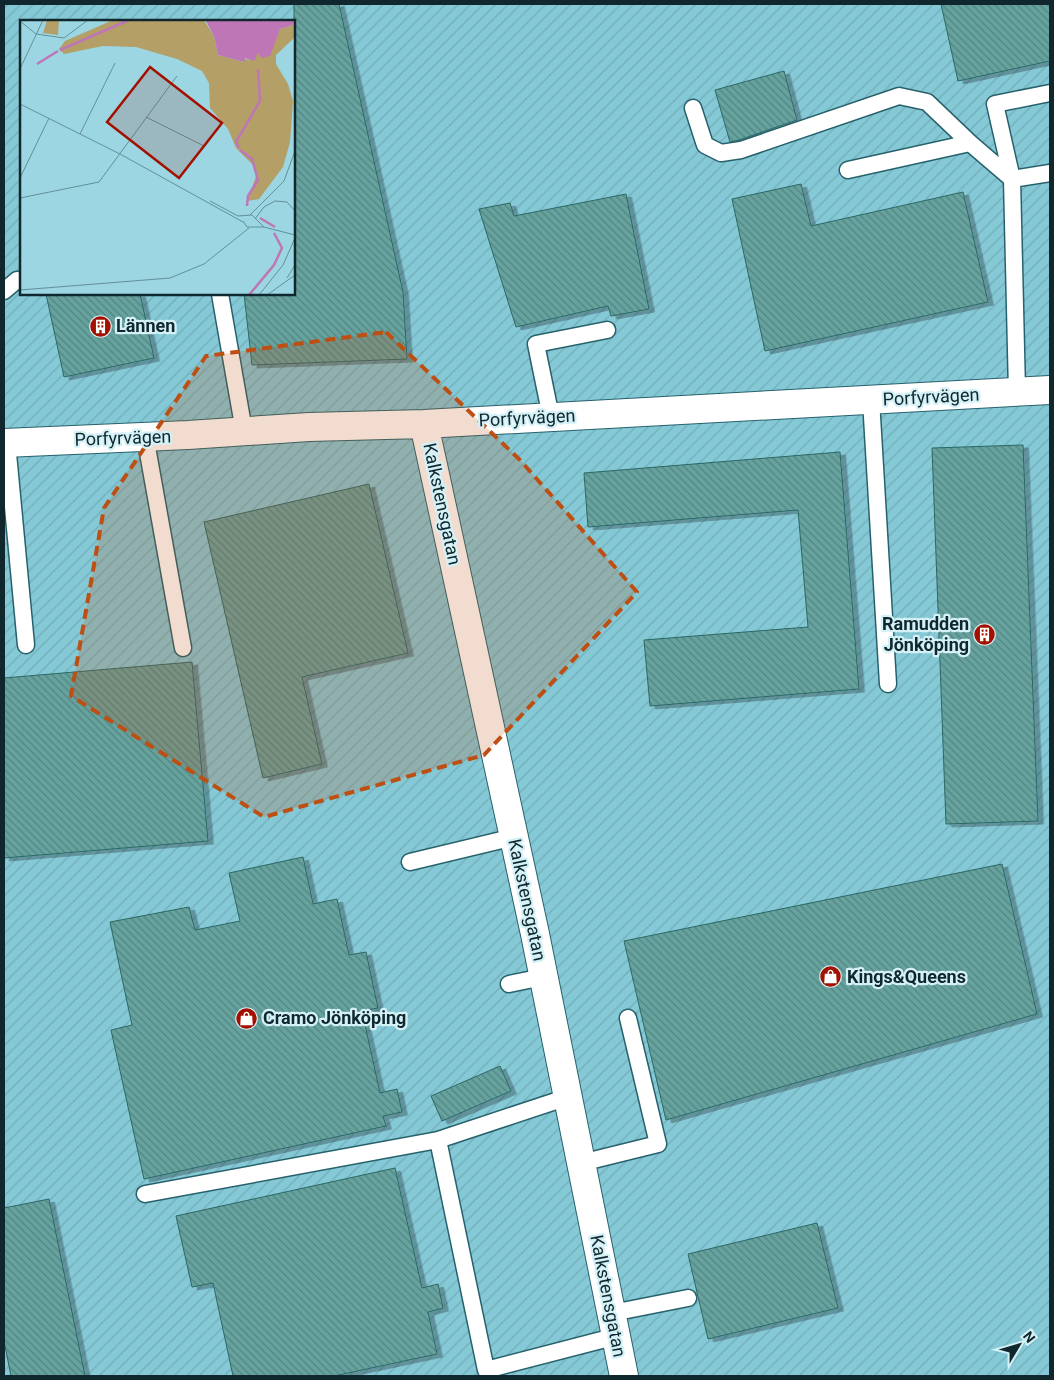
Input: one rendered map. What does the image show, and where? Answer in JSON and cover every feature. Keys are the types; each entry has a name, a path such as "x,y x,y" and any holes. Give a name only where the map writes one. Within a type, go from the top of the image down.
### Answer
{"street":[{"name":"Porfyrvägen","path":"5,443 309,426 424,424 1050,390"},
{"name":"Kalkstensgatan","path":"424,424 514,836 624,1376"}],"lane":[{"path":"1018,392 1012,179 995,104 1050,93"},
{"path":"693,108 704,145 721,152 741,150 899,96 927,102 1012,179"},
{"path":"848,170 970,142"},
{"path":"1012,179 1050,173"},
{"path":"4,291 17,280"},
{"path":"220,295 244,431"},
{"path":"551,417 536,344 608,330"},
{"path":"871,400 888,684"},
{"path":"145,436 183,648"},
{"path":"5,443 26,645"},
{"path":"410,862 514,836"},
{"path":"509,984 543,977"},
{"path":"582,1163 658,1144 628,1018"},
{"path":"145,1194 438,1140 568,1097"},
{"path":"438,1140 486,1370 688,1298"}],"highlighted area":[{"path":"386,332 520,460 637,592 484,755 264,817 71,696 104,508 206,356"}],"shaded area":[{"path":"4,4 1050,4 1050,1376 4,1376"}],"building":[{"path":"294,4 339,4 403,292 407,359 252,365 244,295 295,295"},
{"path":"941,4 1050,4 1050,61 958,81"},
{"path":"784,71 797,120 730,142 715,90"},
{"path":"801,184 811,226 963,192 988,302 765,351 732,199"},
{"path":"626,194 649,309 611,316 608,306 516,327 479,209 510,203 514,216"},
{"name":"Lännen","path":"46,295 140,295 154,358 64,377"},
{"name":"Ramudden Jönköping","path":"1023,445 1038,821 946,824 932,448"},
{"path":"840,452 859,689 650,706 644,640 808,627 798,510 588,527 584,473"},
{"path":"369,484 408,653 302,677 322,764 263,778 204,522"},
{"path":"192,662 208,841 4,858 4,678"},
{"name":"Cramo Jönköping","path":"303,857 313,904 337,899 349,955 366,952 378,1008 362,1011 380,1093 397,1089 402,1112 383,1116 386,1126 144,1179 111,1030 132,1025 110,922 189,907 195,930 240,921 229,873"},
{"name":"Kings&Queens","path":"1002,864 1037,1014 666,1120 624,941"},
{"path":"500,1066 511,1091 442,1121 431,1096"},
{"path":"395,1168 422,1288 438,1284 443,1308 428,1312 437,1354 334,1376 233,1376 213,1283 192,1287 176,1216"},
{"path":"49,1199 85,1376 11,1376 4,1341 4,1208"},
{"path":"817,1223 838,1308 708,1339 688,1254"}],"place":[{"name":"Lännen","path":"100,326"},
{"name":"Ramudden Jönköping","path":"985,634"},
{"name":"Kings&Queens","path":"831,977"},
{"name":"Cramo Jönköping","path":"247,1018"}]}
